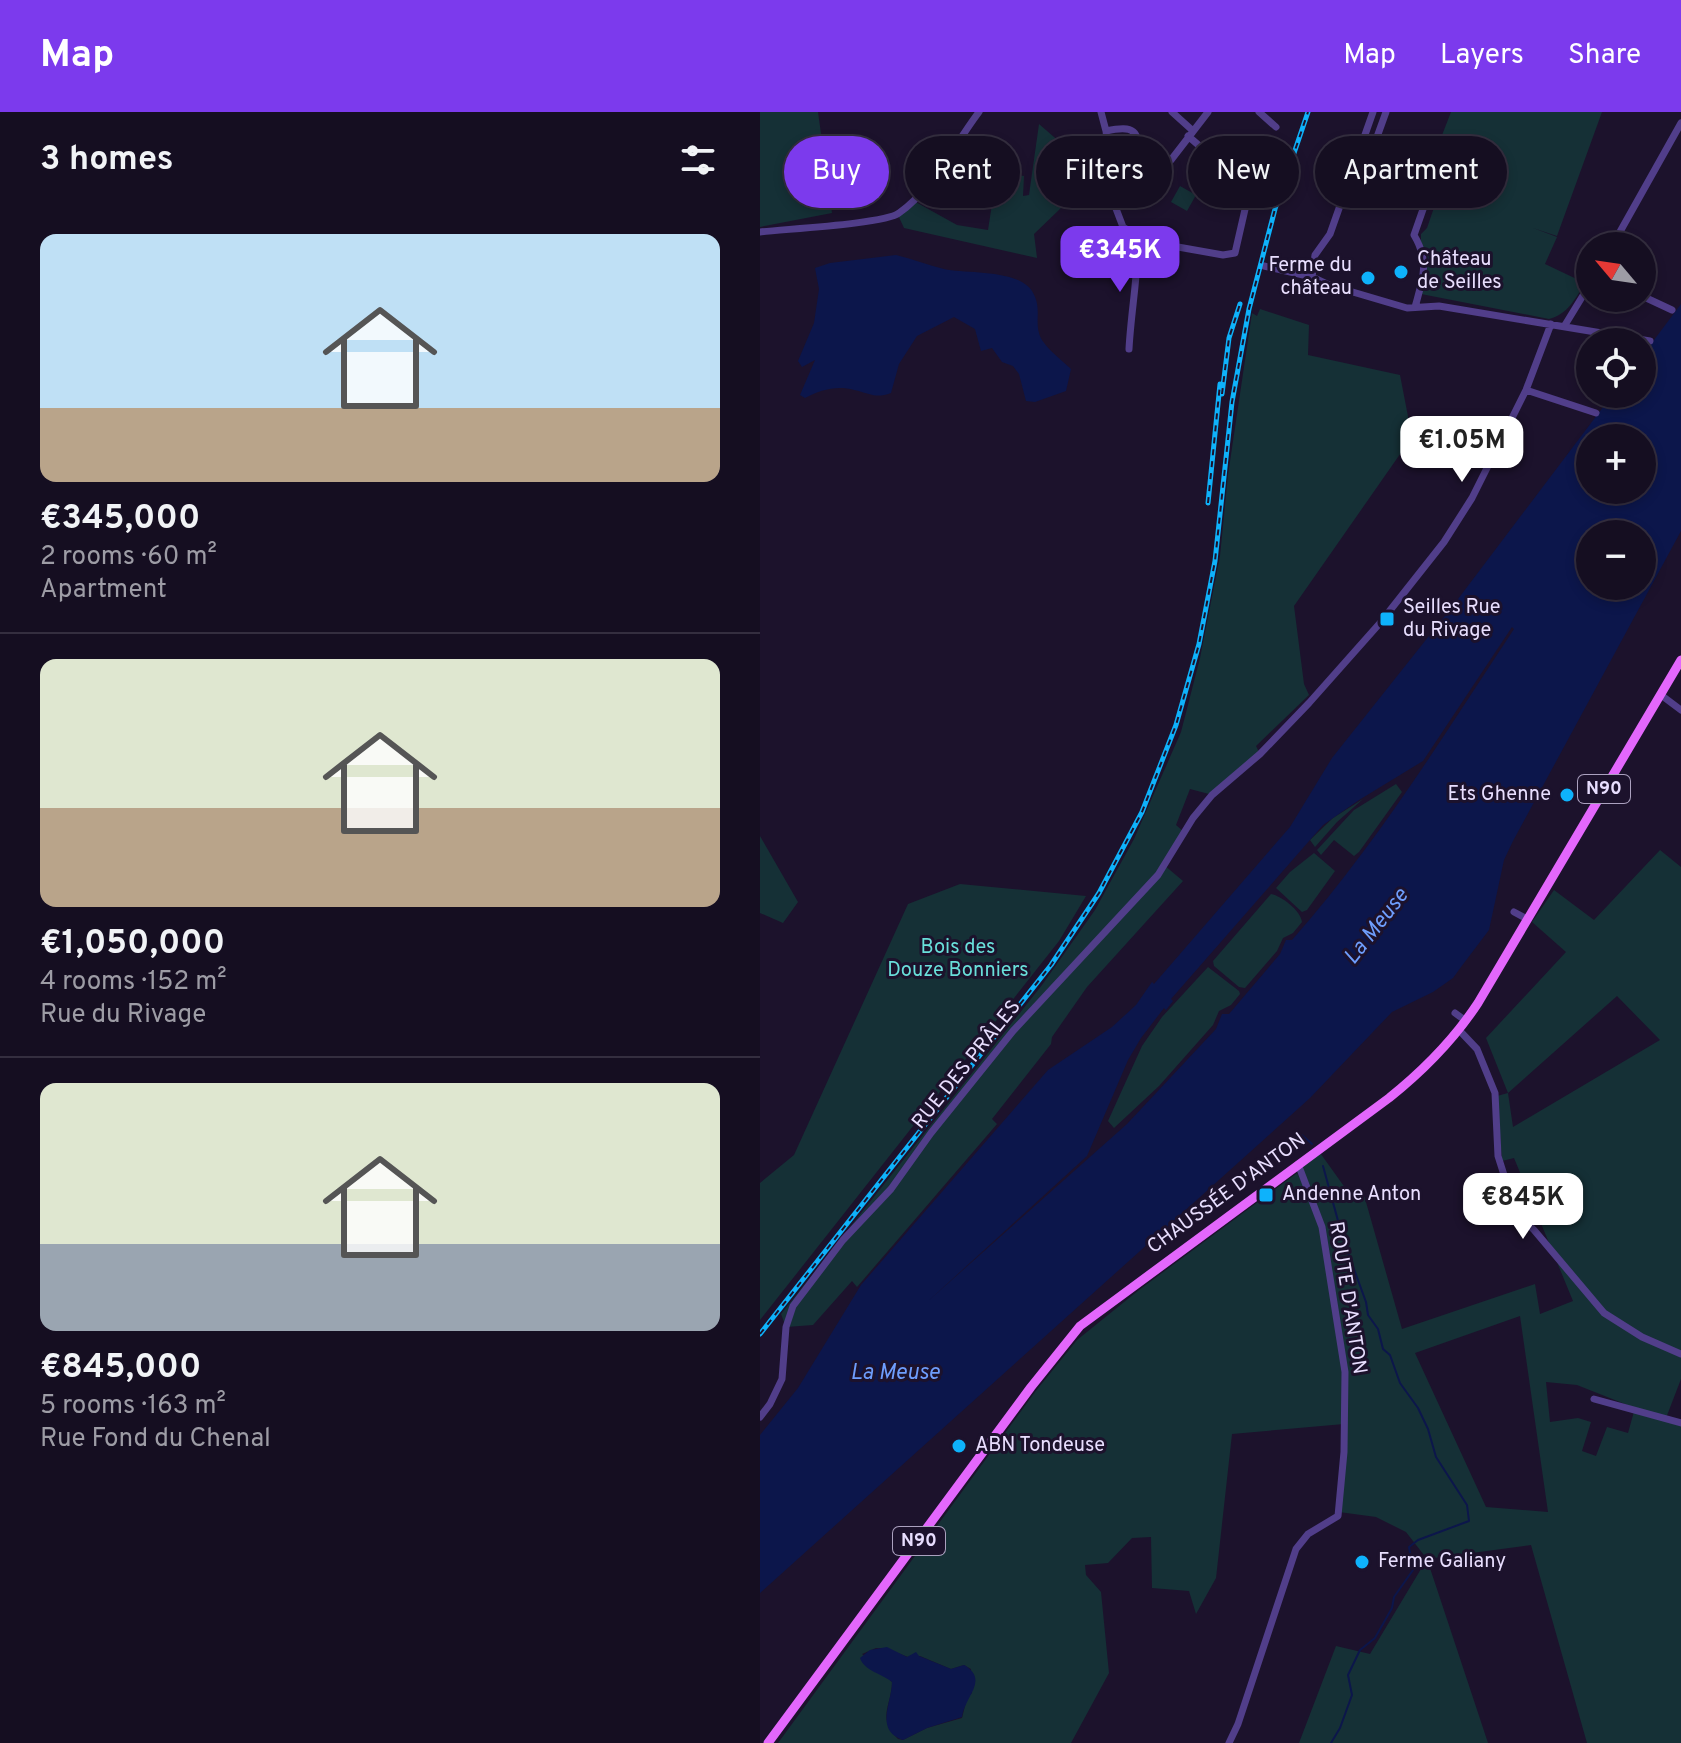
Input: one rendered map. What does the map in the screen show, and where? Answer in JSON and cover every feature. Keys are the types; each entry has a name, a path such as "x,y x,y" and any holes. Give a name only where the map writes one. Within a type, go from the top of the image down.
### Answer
{"main road":[{"name":"CHAUSSÉE D'ANTON","path":"768,1743 1073,1334 1119,1295 1417,1076 1459,1030 1681,660"}],"street":[{"path":"760,232 898,215 930,181 979,112"},
{"path":"1101,112 1115,206 1123,227 1138,239 1223,255 1235,253 1249,192 1247,187 1172,112"},
{"path":"1172,159 1208,112"},
{"path":"1259,112 1276,127"},
{"path":"1364,136 1373,112"},
{"path":"1377,136 1386,112"},
{"path":"1620,232 1681,123"},
{"path":"1106,131 1125,127 1137,136"},
{"path":"1312,277 1315,255 1330,234 1339,208"},
{"path":"1415,307 1424,274 1424,256 1414,235 1423,208"},
{"path":"1129,349 1130,317 1137,289 1138,239"},
{"path":"1264,266 1312,277 1407,308 1439,306 1581,328"},
{"path":"1656,303 1672,310"},
{"path":"1565,325 1576,307"},
{"name":"RUE DES PRÂLES","path":"760,1417 782,1379 786,1327 793,1306 843,1240 891,1189 979,1070 1158,875 1193,818 1212,795 1271,743 1416,580 1472,498 1526,390 1551,324"},
{"path":"1526,390 1596,413"},
{"path":"1661,695 1681,710"},
{"path":"1514,912 1527,919"},
{"path":"1455,1013 1466,1021"},
{"path":"1459,1030 1477,1049 1495,1093 1498,1156 1516,1213 1604,1313 1642,1337 1681,1354"},
{"name":"ROUTE D'ANTON","path":"1229,1743 1296,1549 1308,1534 1338,1516 1344,1452 1345,1372 1322,1227 1298,1164"},
{"path":"1594,1399 1681,1423"}],"green space":[{"path":"760,112 818,112 821,136 784,136 784,208 831,208 832,213 760,227"},
{"path":"1451,112 1602,112 1557,236 1533,228 1557,237 1545,264 1576,279 1576,296 1561,314 1549,319 1421,294 1428,258 1421,234 1427,228 1434,208 1507,208 1507,136 1442,136"},
{"path":"1039,124 1053,136 1037,136"},
{"path":"1036,145 1036,208 1061,208 1034,234 1037,258 904,228 898,215 905,208 926,208 957,225 988,230 991,208 1020,208 1020,175 1024,176 1023,196 1029,195"},
{"path":"1180,186 1188,190 1187,211 1172,200"},
{"path":"1260,309 1309,325 1308,355 1400,375 1412,437 1294,606 1304,684 1309,695 1256,746 1259,752 1209,794 1190,789 1176,825 1184,832 1164,865 1183,881 1087,987 1052,1037 1051,1044 992,1119 997,1124 857,1287 852,1281 813,1325 786,1327 781,1314 1042,985 1095,910 1134,839 1181,732 1200,658 1220,556 1228,475 1252,313 1257,316"},
{"path":"1396,784 1402,792 1359,852 1354,856 1334,840 1321,855 1317,850 1354,810"},
{"path":"1363,799 1315,847 1310,840 1333,818"},
{"path":"760,836 798,902 783,923 760,913"},
{"path":"1660,850 1681,867 1681,1379 1666,1418 1681,1423 1681,1743 1587,1743 1531,1545 1427,1559 1406,1532 1376,1517 1339,1512 1344,1424 1232,1434 1216,1578 1196,1614 1189,1591 1152,1588 1151,1537 1132,1538 1108,1563 1085,1565 1086,1575 1101,1592 1109,1673 1071,1743 778,1743 1035,1392 1077,1340 1297,1173 1306,1190 1298,1164 1318,1150 1351,1196 1362,1188 1402,1329 1535,1284 1540,1314 1573,1301 1514,1158 1502,1161 1497,1096 1508,1093 1486,1038 1566,952 1532,922 1554,890 1594,920","holes":["1617,996 1660,1040 1513,1127 1508,1093","1520,1316 1548,1512 1486,1507 1415,1353","1546,1382 1577,1385 1635,1408 1628,1433 1607,1427 1596,1456 1582,1451 1591,1422 1578,1418 1550,1422","885,1648 908,1657 920,1656 951,1669 964,1665 971,1669 972,1693 967,1698 962,1718 927,1728 903,1740 898,1739 886,1718 892,1682 862,1654"]},
{"path":"1314,853 1335,871 1307,910 1302,912 1276,888"},
{"name":"Bois des Douze Bonniers","path":"960,884 1086,896 1059,941 760,1320 760,1183 794,1155 908,904"},
{"path":"1271,894 1290,905 1302,922 1293,933 1283,938 1277,951 1245,988 1239,987 1214,966 1213,961"},
{"path":"1208,967 1240,994 1231,1005 1219,1011 1213,1025 1159,1086 1114,1128 1108,1121 1142,1046 1162,1017"},
{"path":"1427,1559 1488,1743 1299,1743 1336,1646 1370,1654"}],"water":[{"path":"896,255 944,269 1004,276 1025,284 1037,302 1041,338 1071,369 1066,391 1035,402 1026,401 1019,374 1013,366 1002,362 992,348 981,351 975,329 954,317 917,336 899,364 891,393 876,395 835,388 805,398 800,395 815,360 802,367 798,361 814,323 819,289 815,268 830,263"},
{"name":"La Meuse","path":"1681,304 1681,531 1656,577 1656,520 1576,520 1576,600 1644,600 1504,860 1489,930 1453,978 1433,992 1392,1012 1310,1098 760,1593 760,1435 798,1388 861,1285 1048,1070 1112,1027 1136,1005 1152,982 1154,984 1290,827 1332,758 1452,607 1576,443 1576,504 1656,504 1656,424 1590,424 1602,408 1656,408 1656,337","holes":["1512,627 1514,629 1435,749 1353,866 1292,940 1286,940 1280,954 1229,1014 1222,1014 1216,1029 1127,1124 926,1303 1087,1156 1128,1060 1141,1038 1173,1001 1171,999 1323,825 1423,761"]},
{"path":"887,1647 907,1657 916,1652 951,1669 964,1665 971,1671 975,1677 974,1689 962,1717 927,1728 903,1740 894,1735 887,1723 892,1682 870,1669 860,1658 870,1650"}],"waterway":[{"path":"1302,1135 1312,1144"},
{"path":"1323,1166 1368,1315 1378,1329 1383,1349 1390,1355 1400,1383 1418,1408 1436,1457 1467,1505 1469,1521 1418,1540 1409,1547 1413,1570 1394,1597 1392,1608 1375,1638 1360,1650 1348,1675 1352,1695 1331,1743"}],"railway":[{"path":"760,1334 1051,965 1099,893 1142,812 1176,725 1199,644 1215,561 1232,402 1249,309 1275,209 1308,112"},
{"path":"1222,394 1229,338 1240,304"},
{"path":"1208,503 1220,384"}],"place":[{"name":"Château de Seilles","path":"1401,272"},
{"name":"Ferme du château","path":"1368,278"},
{"name":"Seilles Rue du Rivage","path":"1387,619"},
{"name":"Ets Ghenne","path":"1567,795"},
{"name":"Andenne Anton","path":"1266,1195"},
{"name":"ABN Tondeuse","path":"959,1446"},
{"name":"Ferme Galiany","path":"1362,1562"}]}
